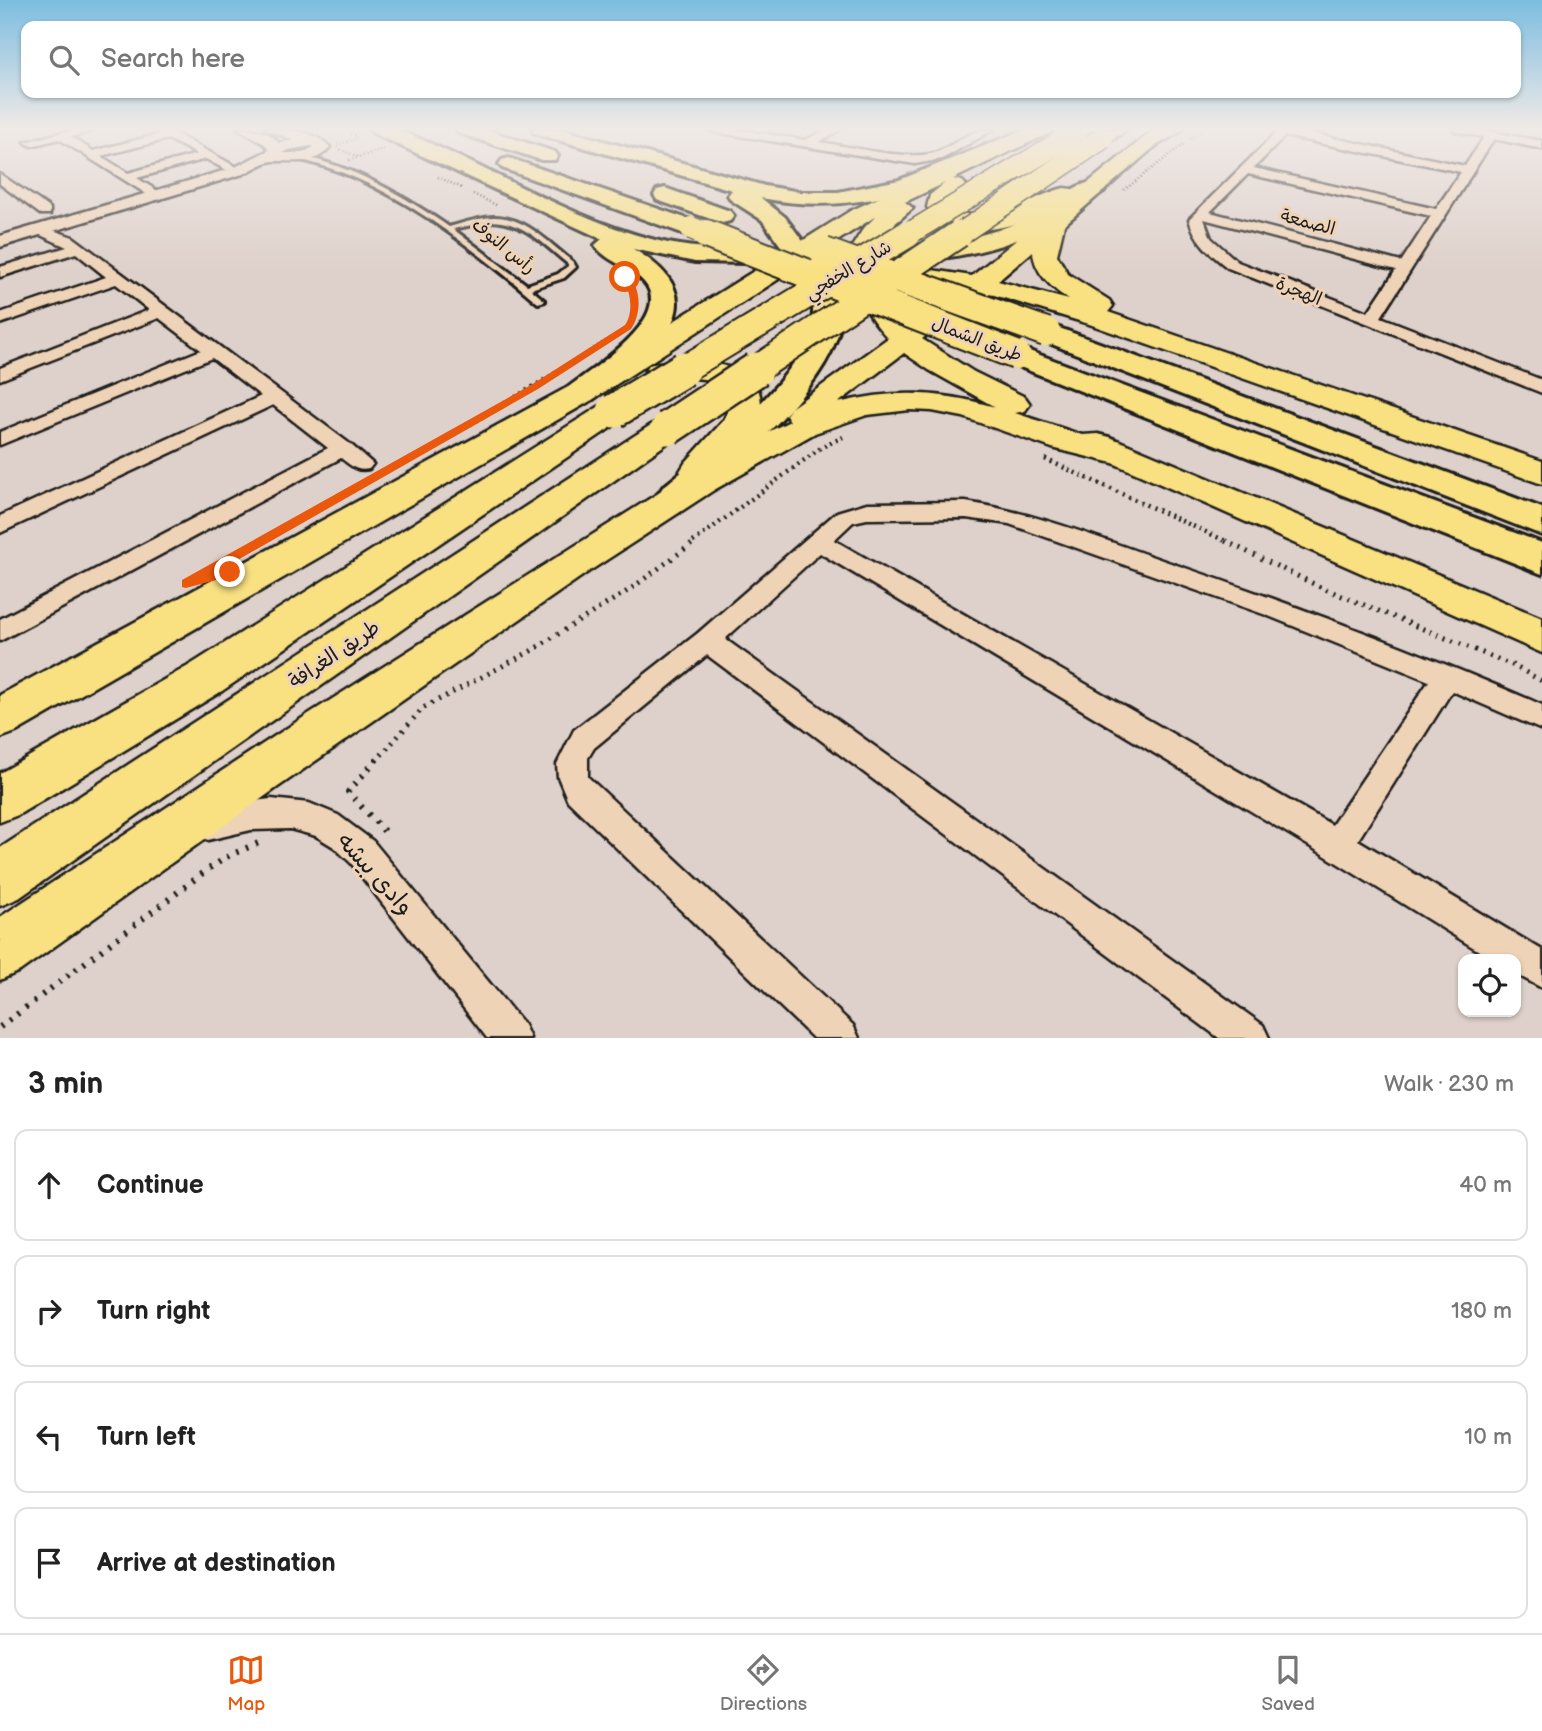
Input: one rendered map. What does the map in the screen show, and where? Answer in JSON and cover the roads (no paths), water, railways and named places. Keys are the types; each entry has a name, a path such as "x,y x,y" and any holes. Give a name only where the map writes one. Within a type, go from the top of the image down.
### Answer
{"highway":[{"path":"490,177 565,216 632,241 674,251 731,258 800,256 978,284 1032,296 1213,356 1542,473"},
{"name":"طريق الشمال","path":"546,177 1033,350 1542,522"},
{"path":"676,496 783,399 810,362 827,323 826,300 820,282 772,214 739,194 693,177"},
{"path":"712,177 782,196 835,201 864,197 924,177"},
{"path":"0,799 206,678 597,402 713,307 800,256 858,216 940,177"},
{"path":"961,177 898,210 869,235 860,266 878,309 904,339 948,370 1119,454 1542,636"},
{"path":"963,177 938,200 938,207 953,218 990,222 1042,208 1089,177"},
{"name":"شارع الخفجي","path":"597,402 1011,177"},
{"name":"شارع الخفجي","path":"668,428 1029,177"},
{"path":"751,453 978,284 1055,218 1106,191 1118,177"},
{"name":"طريق الشمال","path":"651,190 722,216 1033,350 1542,559"},
{"path":"713,307 820,282 860,266 1000,236 1020,230 1106,191"},
{"path":"565,216 649,236 715,240 743,233 758,222 756,209 739,194"},
{"path":"565,216 590,235 645,268 661,287 664,295 664,312 597,402"},
{"path":"1055,218 1046,242 1045,255 1050,270 1058,277 1092,303 1213,356"},
{"path":"1119,454 1080,426 976,372 969,366 963,349 968,335 989,320 1012,313 1031,312 1067,317 1213,356"},
{"path":"1033,350 1066,387 1108,408 1542,585"},
{"path":"0,718 597,402 673,368 698,368 720,373 737,384 745,397 744,412 676,496"},
{"path":"0,951 310,738 676,496 751,453 835,414 871,404 916,401 968,407 1058,439 1119,454"},
{"name":"طريق الغرافة","path":"0,878 668,428"}],"street":[{"path":"128,177 156,196"},
{"path":"0,272 62,236 156,196 219,177"},
{"path":"1201,214 1236,177"},
{"path":"1281,177 1440,214"},
{"path":"1371,320 1463,177"},
{"path":"0,178 45,211"},
{"name":"الصمعة","path":"1201,214 1405,268"},
{"name":"الهجرة","path":"1201,214 1196,219 1208,247 1233,265 1542,387"},
{"path":"0,242 62,236 352,456 0,631"},
{"path":"0,319 118,278"},
{"path":"0,374 162,312"},
{"path":"0,439 214,351"},
{"path":"0,525 275,397"},
{"path":"840,1038 579,791 572,779 570,765 575,751 584,739 707,640 816,540 845,517 867,511 966,510 997,513 1275,608 1447,676 1542,718"},
{"path":"816,540 1337,845 1542,970"},
{"path":"707,640 1250,1038"},
{"path":"1337,845 1447,676"},
{"name":"وادى بيشه","path":"152,847 232,818 279,812 328,824 362,852 511,1038"}],"lane":[{"name":"رأس النوف","path":"362,177 451,228 541,301"},
{"path":"451,228 492,218 514,220 571,263 572,267 567,273 525,288"}]}
